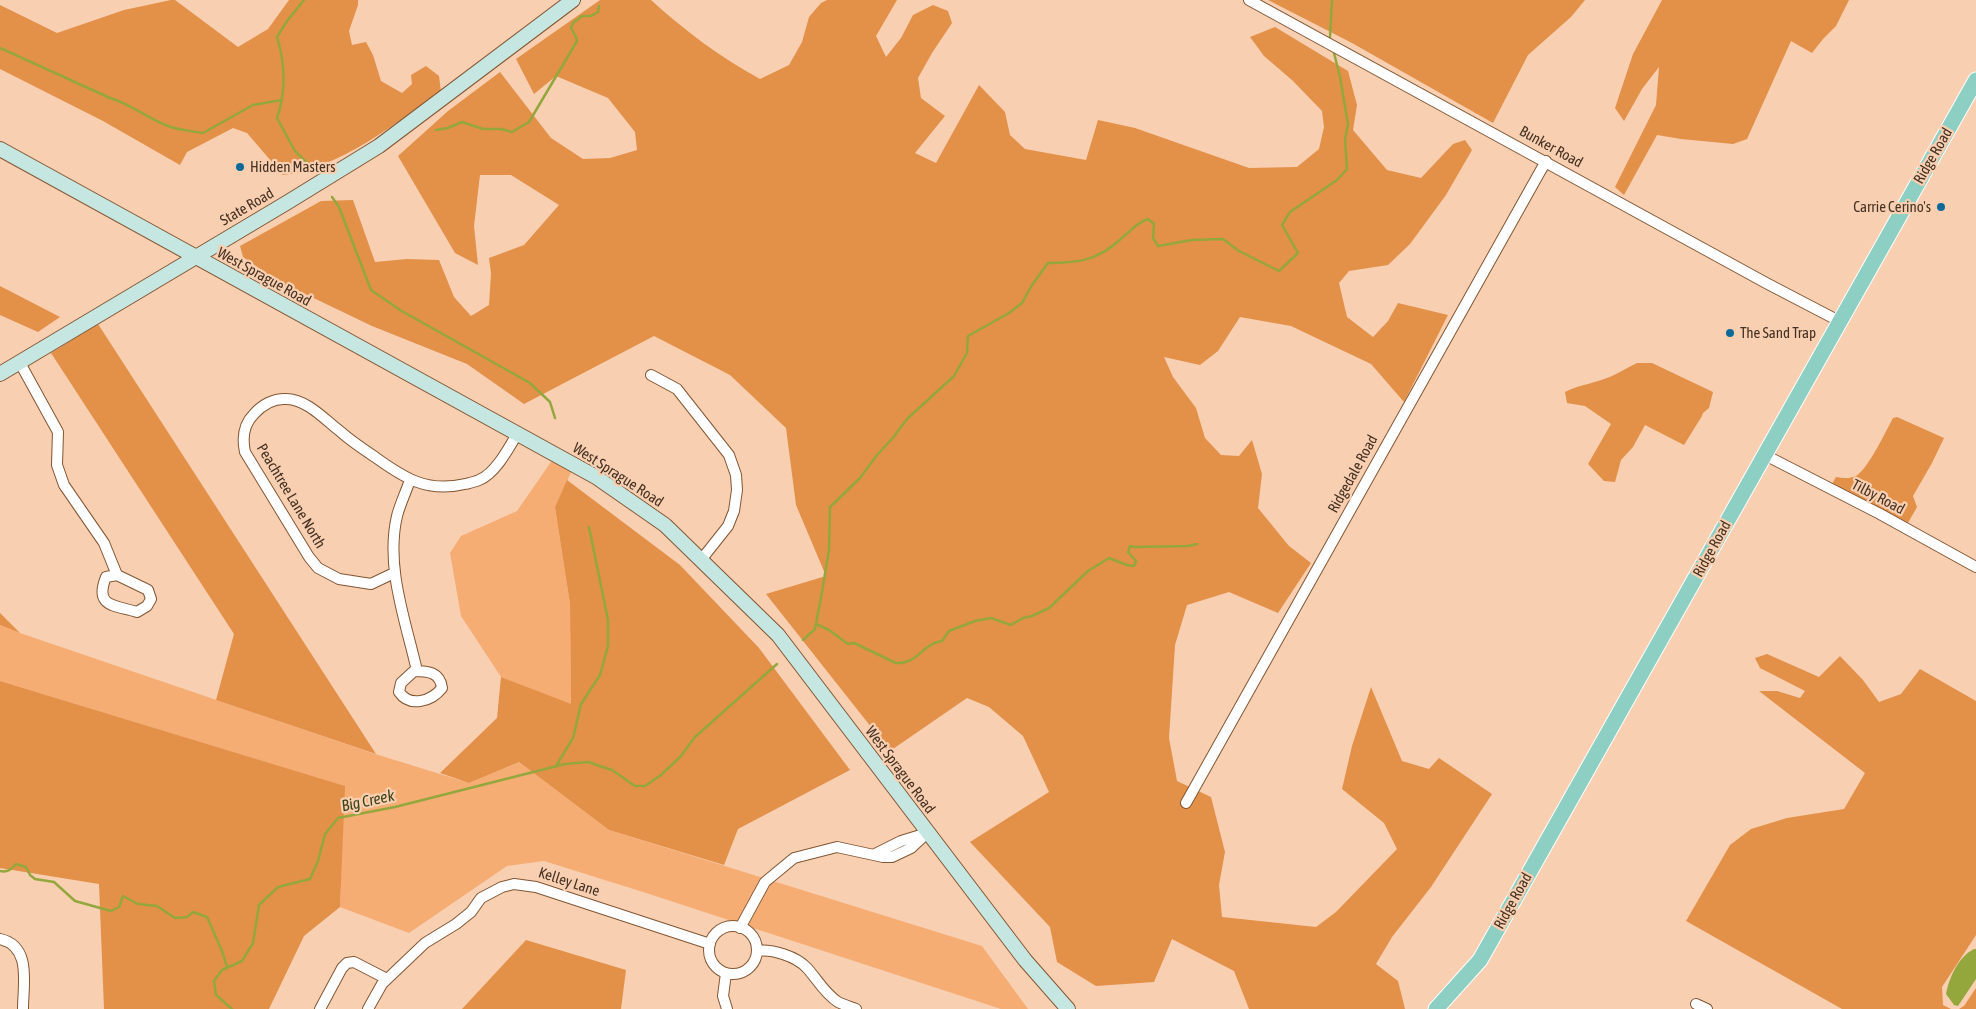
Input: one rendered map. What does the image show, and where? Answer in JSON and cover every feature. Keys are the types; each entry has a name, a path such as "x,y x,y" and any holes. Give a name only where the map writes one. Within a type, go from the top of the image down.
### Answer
{"main road":[{"name":"Ridge Road","path":"1436,1009 1480,960 1976,80"}],"street":[{"name":"State Road","path":"0,374 379,146 573,0"},
{"name":"Bunker Road","path":"1249,0 1762,281 1839,321"},
{"name":"West Sprague Road","path":"0,149 603,482 665,525 778,634 1025,960 1068,1009"},
{"name":"Ridgedale Road","path":"1186,803 1546,161"},
{"path":"20,363 58,432 57,465 64,484 104,543 117,575 148,590 151,598 147,606 137,612 107,603 102,597 101,589 106,577 117,575"},
{"path":"651,375 677,389 729,455 736,475 737,490 734,511 728,526 700,560"},
{"name":"Peachtree Lane North","path":"394,573 371,584 339,579 318,568 309,557 245,452 242,436 250,418 258,410 272,400 288,399 302,403 315,410 341,433 394,471 410,480"},
{"path":"417,671 394,573 397,515 410,480 428,486 450,488 481,480 503,458 517,434"},
{"name":"Tilby Road","path":"1765,455 1880,514 1976,567"},
{"path":"740,928 765,882 794,858 837,846 882,857 892,857 911,848 927,833"},
{"name":"Kelley Lane","path":"368,1009 387,978 425,944 471,912 481,898 502,887 514,884 536,886 710,944"},
{"path":"732,926 740,928 752,937 757,951 755,958 746,970 740,973 726,973 714,965 709,951 710,944 718,931 732,926"},
{"path":"0,939 16,947 21,954 24,1009"},
{"path":"757,951 766,950 789,957 805,966 825,991 838,1002 856,1009"},
{"path":"320,1009 342,968 347,963 354,962 387,978"},
{"path":"726,973 723,996 727,1009"},
{"path":"1696,1004 1707,1009"}],"shaded area":[{"path":"175,0 238,47 268,29 289,0 358,0 349,31 352,45 366,42 373,55 381,81 402,93 412,84 411,75 426,66 439,76 441,92 366,143 325,164 283,175 247,133 233,128 187,152 180,165 103,121 0,69 0,5 57,33 124,10"},
{"path":"600,0 651,0 703,43 760,79 789,65 802,42 809,17 821,3 827,0 897,0 876,36 886,57 901,38 913,15 933,5 948,11 952,23 918,78 921,98 945,116 915,153 936,163 979,85 1005,112 1010,135 1025,149 1086,160 1098,120 1135,128 1249,168 1297,167 1319,149 1324,127 1322,111 1293,81 1264,56 1250,37 1275,27 1348,71 1357,105 1353,130 1387,170 1421,178 1453,144 1465,140 1472,150 1446,195 1410,244 1388,265 1349,271 1339,283 1347,317 1373,337 1388,321 1398,303 1448,315 1404,402 1371,364 1291,326 1240,317 1218,351 1200,365 1164,357 1173,377 1196,408 1205,438 1221,455 1239,456 1252,440 1262,474 1258,508 1289,546 1311,563 1278,613 1229,592 1187,605 1175,645 1169,738 1177,781 1211,797 1225,852 1219,885 1222,917 1316,927 1336,912 1397,849 1384,823 1342,789 1352,746 1371,687 1402,761 1429,769 1439,758 1492,794 1431,887 1392,937 1376,964 1398,981 1405,1009 1249,1009 1234,971 1172,939 1154,982 1096,986 1057,962 1050,927 970,842 1049,792 1023,736 989,707 967,698 890,751 766,594 826,576 796,505 786,428 730,375 654,336 524,404 467,364 372,326 276,280 243,257 240,246 321,201 353,200 375,262 407,259 439,260 454,297 471,316 489,305 491,273 489,258 524,245 559,205 511,175 480,175 474,226 478,265 455,253 398,156 448,111 500,72 551,138 583,159 610,158 637,150 635,132 608,98 556,76 534,94 516,59"},
{"path":"1268,0 1585,0 1571,17 1528,55 1493,123 1352,43"},
{"path":"1662,0 1849,0 1836,26 1812,53 1791,41 1747,139 1733,144 1657,135 1624,195 1615,187 1656,105 1659,67 1642,89 1624,121 1615,108 1633,54"},
{"path":"0,286 60,317 38,332 0,315"},
{"path":"98,324 376,754 216,700 234,634 51,353"},
{"path":"1637,363 1652,363 1713,392 1709,408 1703,413 1684,445 1645,425 1633,447 1621,460 1615,482 1604,481 1588,464 1611,424 1585,406 1567,403 1565,392 1606,378"},
{"path":"1897,417 1944,438 1913,496 1917,507 1908,523 1832,484 1836,477 1851,478 1861,472 1893,418"},
{"path":"553,459 572,470 555,507 570,604 571,705 501,677 461,616 450,553 461,536 517,511"},
{"path":"567,480 680,565 759,648 850,770 738,829 724,865 609,830 519,762 469,783 440,773 497,718 501,677 571,704 570,604 555,507"},
{"path":"0,613 20,633 0,625"},
{"path":"0,625 369,752 469,783 519,762 609,830 982,946 1028,1009 1001,1009 544,861 507,866 409,933 340,907 344,786 0,681"},
{"path":"1767,654 1819,677 1840,656 1863,680 1879,702 1901,694 1920,669 1976,701 1976,935 1942,987 1943,1005 1951,1009 1842,1009 1686,921 1730,845 1751,829 1787,818 1844,809 1865,773 1759,691 1777,691 1800,698 1805,691 1760,668 1755,658"},
{"path":"0,681 345,786 340,907 304,936 269,1009 104,1009 99,884 0,868"},
{"path":"526,940 626,970 621,1009 462,1009"},
{"path":"1976,949 1976,979 1958,1006 1954,1005 1946,994 1949,981 1963,957"},
{"path":"1976,988 1976,1009 1959,1009 1964,1006"}],"waterway":[{"path":"304,0 277,37 283,67 282,98 277,118 295,151 306,162"},
{"path":"1330,37 1332,0"},
{"path":"436,130 448,128 462,122 483,129 501,129 512,132 529,122 577,41 571,28 573,23 582,16 591,16 598,12 599,6"},
{"path":"0,48 125,104 160,123 180,129 203,133 253,105 282,100"},
{"path":"803,640 815,629 829,550 830,507 860,478 907,419 954,376 967,353 968,336 1009,313 1022,303 1048,263 1088,259 1106,251 1137,225 1148,219 1154,224 1153,238 1158,246 1192,240 1223,239 1239,251 1279,271 1298,253 1282,225 1290,212 1337,180 1347,169 1345,139 1348,124 1334,53"},
{"path":"332,197 339,207 371,290 400,310 530,383 550,402 555,418"},
{"path":"556,766 573,738 581,704 600,675 608,646 608,620 589,527"},
{"path":"816,624 829,630 848,644 854,643 896,663 903,663 935,643 942,641 949,631 975,621 991,618 1011,625 1049,608 1088,571 1109,558 1134,566 1136,561 1128,552 1130,546 1188,546 1197,544"},
{"name":"Big Creek","path":"232,1009 216,995 214,981 222,970 242,961 253,943 259,905 278,887 310,879 318,861 325,834 338,818 395,807 565,764 588,762 612,770 635,786 645,786 661,775 680,757 695,737 777,664"},
{"path":"0,871 9,870 16,864 26,867 30,875 35,879 54,882 75,901 111,911 119,907 123,896 138,904 157,906 175,918 187,917 193,912 207,917 227,967"}],"place":[{"name":"Hidden Masters","path":"240,167"},
{"name":"Carrie Cerino's","path":"1941,207"},
{"name":"The Sand Trap","path":"1730,333"}]}
